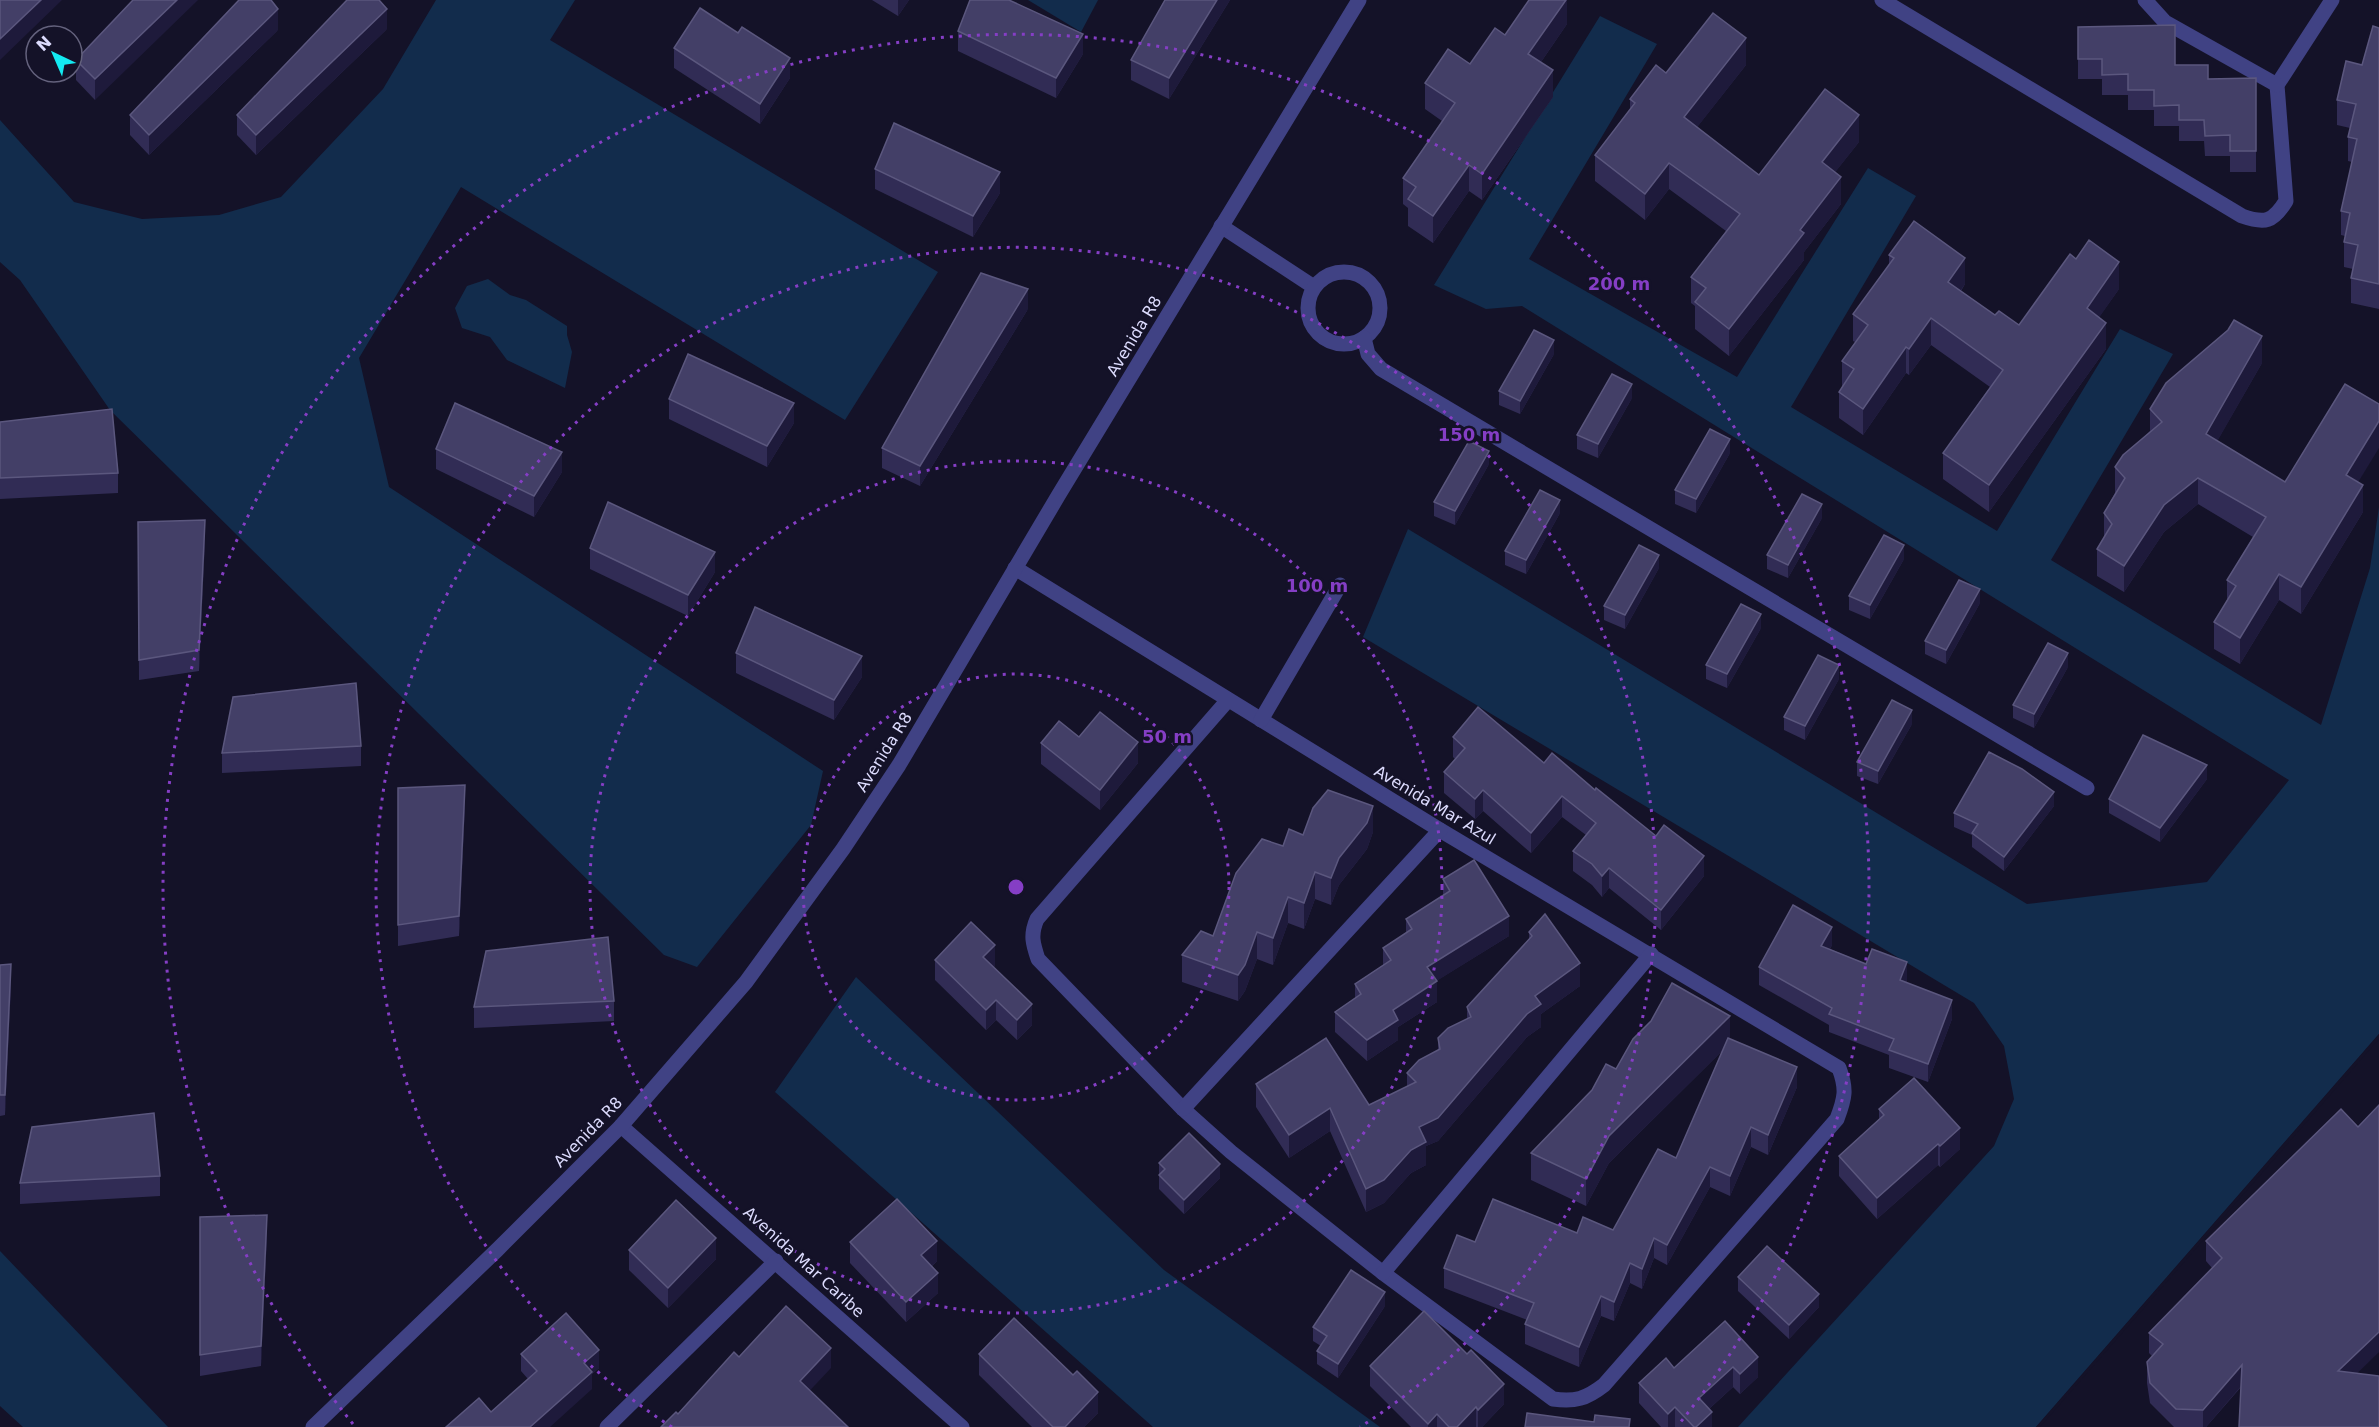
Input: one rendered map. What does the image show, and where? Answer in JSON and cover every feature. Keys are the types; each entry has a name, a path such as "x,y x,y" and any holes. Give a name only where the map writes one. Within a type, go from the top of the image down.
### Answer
{"street":[{"name":"Avenida R8","path":"313,1427 497,1250 621,1126 746,982 843,849 899,765 1015,567 1359,0"},
{"path":"1882,0 2242,216 2259,223 2277,216 2286,201 2277,86 2332,0"},
{"path":"2145,0 2165,22 2277,86"},
{"path":"1221,226 1314,287"},
{"path":"1346,271 1363,277 1376,290 1380,307 1376,324 1364,338 1348,344 1332,342 1318,333 1309,319 1308,302 1314,287 1328,275 1346,271"},
{"path":"1364,338 1368,354 1381,369 2087,788"},
{"name":"Avenida Mar Azul","path":"1015,567 1440,830 1652,954 1839,1068 1845,1084 1844,1102 1837,1119 1604,1385 1592,1394 1572,1401 1553,1399 1383,1273"},
{"path":"1261,720 1340,585"},
{"path":"1228,700 1037,919 1032,931 1032,942 1038,959 1183,1109 1231,1152 1383,1273 1652,954"},
{"path":"1183,1109 1440,830"},
{"name":"Avenida Mar Caribe","path":"621,1126 962,1427"},
{"path":"607,1427 776,1262"}],"water":[{"path":"436,0 575,0 550,40 938,272 845,420 461,187 359,358 389,487 823,771 811,825 697,967 664,955 110,410 20,280 0,262 0,120 74,202 142,219 219,215 281,197 383,89"},
{"path":"1028,0 1098,0 1081,32"},
{"path":"1600,16 1657,44 1529,259 1737,377 1868,168 1916,196 1791,407 1997,531 2120,329 2173,354 2051,560 2321,725 2370,568 2379,507 2379,1034 2036,1427 1738,1427 1994,1146 2014,1099 2004,1046 1974,1003 1363,637 1408,529 2027,904 2207,882 2289,780 1522,306 1486,309 1434,285"},
{"path":"488,279 510,295 526,300 567,326 572,352 565,388 507,360 490,337 462,328 455,308 467,286"},
{"path":"856,977 1164,1270 1380,1427 1153,1427 775,1092"},
{"path":"0,1251 168,1427 23,1427 0,1406"}],"pier":[{"path":"2379,1034 2379,1039 2040,1427 2036,1427"}],"building":[{"path":"0,0 41,0 0,39"},
{"path":"133,0 177,0 95,79 84,68 84,52"},
{"path":"239,0 271,0 278,9 149,135 130,115"},
{"path":"347,0 379,0 387,9 256,135 237,115"},
{"path":"970,0 1009,0 1083,34 1056,78 958,31"},
{"path":"1165,0 1217,0 1169,78 1131,60"},
{"path":"1529,0 1566,0 1528,54 1553,70 1482,174 1469,165 1433,216 1408,199 1416,187 1403,178 1455,103 1425,83 1448,49 1470,64 1495,28 1505,35"},
{"path":"700,8 738,33 742,27 790,58 760,104 674,48"},
{"path":"1713,13 1746,38 1684,117 1759,175 1825,89 1859,115 1822,162 1841,177 1800,230 1804,233 1729,329 1695,302 1706,288 1691,277 1740,214 1669,163 1645,194 1595,155 1635,103 1630,99 1656,65 1666,73"},
{"path":"2175,25 2175,65 2208,65 2208,79 2256,78 2256,151 2230,151 2230,135 2205,136 2204,120 2179,120 2179,105 2154,106 2154,90 2128,90 2128,74 2102,75 2102,59 2078,59 2078,27"},
{"path":"2373,26 2379,28 2379,284 2351,278 2358,245 2344,242 2350,213 2341,211 2357,139 2348,137 2356,104 2337,100 2346,61 2362,65"},
{"path":"894,123 1000,172 973,216 875,169"},
{"path":"1914,221 1965,258 1948,282 1995,315 1999,311 2019,325 2070,254 2076,259 2089,240 2119,262 2087,308 2106,323 1989,485 1943,453 2003,370 1931,318 1909,349 1906,347 1863,409 1839,392 1854,369 1842,361 1868,325 1853,314 1894,258 1889,255"},
{"path":"981,273 1028,289 920,466 882,448"},
{"path":"2234,320 2262,336 2206,434 2285,482 2345,384 2379,404 2379,421 2346,475 2363,485 2301,587 2279,574 2240,638 2214,622 2236,586 2227,580 2266,517 2198,478 2164,505 2124,566 2097,549 2112,524 2104,513 2125,478 2115,467 2123,455 2162,422 2150,409 2166,383 2228,330"},
{"path":"1534,330 1554,340 1520,401 1499,391"},
{"path":"688,354 794,403 767,446 669,399"},
{"path":"1612,374 1632,384 1598,444 1577,435"},
{"path":"455,403 562,452 534,496 436,449"},
{"path":"112,409 118,473 0,478 0,422"},
{"path":"1710,429 1730,439 1696,499 1675,490"},
{"path":"1469,441 1489,451 1455,511 1434,502"},
{"path":"1540,490 1560,500 1526,560 1505,551"},
{"path":"1802,494 1822,504 1788,565 1767,555"},
{"path":"608,502 715,552 688,595 590,548"},
{"path":"205,520 199,650 139,660 138,522"},
{"path":"1884,535 1904,545 1870,605 1849,596"},
{"path":"1639,545 1659,555 1625,615 1604,606"},
{"path":"1959,580 1980,589 1946,650 1925,641"},
{"path":"1741,604 1761,614 1727,674 1706,665"},
{"path":"755,607 862,656 834,700 736,653"},
{"path":"2048,643 2068,653 2034,714 2013,705"},
{"path":"1818,655 1839,665 1805,726 1784,717"},
{"path":"356,683 361,746 222,753 233,697"},
{"path":"1892,700 1912,710 1878,771 1857,762"},
{"path":"1478,707 1544,763 1552,753 1595,790 1596,788 1656,836 1664,825 1704,856 1661,910 1609,868 1602,876 1592,864 1573,851 1596,823 1562,796 1531,833 1483,790 1475,799 1444,772 1465,748 1453,737"},
{"path":"1100,712 1138,742 1100,790 1041,743 1059,721 1079,737"},
{"path":"2143,735 2207,765 2160,828 2109,799"},
{"path":"1989,752 2022,769 2054,792 2004,857 1972,833 1978,824 1954,813"},
{"path":"465,785 459,916 398,925 398,788"},
{"path":"1328,790 1373,806 1367,823 1339,858 1331,878 1315,872 1304,903 1288,897 1273,938 1257,932 1245,965 1238,975 1182,955 1201,931 1213,936 1236,873 1262,839 1283,846 1289,829 1303,835 1313,808"},
{"path":"1474,860 1509,916 1427,967 1437,981 1393,1010 1398,1020 1367,1040 1335,1012 1361,994 1355,984 1391,960 1383,948 1412,929 1406,919 1450,891 1443,879"},
{"path":"1793,905 1832,927 1821,946 1866,964 1872,949 1907,962 1900,980 1952,1000 1928,1064 1889,1050 1894,1039 1829,1014 1832,1008 1759,967"},
{"path":"1545,914 1580,963 1535,996 1541,1004 1527,1014 1438,1118 1419,1127 1426,1142 1411,1150 1384,1180 1366,1189 1330,1108 1289,1135 1256,1084 1326,1038 1369,1105 1416,1082 1407,1073 1419,1060 1440,1049 1438,1038 1448,1028 1471,1017 1467,1007 1532,936 1529,932"},
{"path":"971,922 995,945 983,957 1032,1004 1017,1020 996,1000 986,1010 935,960"},
{"path":"608,937 614,1001 474,1007 486,951"},
{"path":"11,964 5,1095 0,1095 0,965"},
{"path":"1672,983 1730,1016 1609,1136 1586,1179 1531,1153 1592,1090 1606,1064 1616,1069 1633,1039 1651,1021"},
{"path":"1728,1038 1797,1067 1768,1135 1751,1127 1730,1176 1710,1167 1667,1245 1654,1238 1642,1269 1630,1263 1614,1302 1601,1296 1579,1347 1525,1324 1534,1303 1444,1268 1457,1235 1475,1242 1493,1199 1577,1233 1583,1217 1613,1230 1658,1149 1676,1158"},
{"path":"1914,1078 1960,1128 1940,1146 1938,1144 1877,1198 1839,1156 1884,1115 1879,1109"},
{"path":"2379,1105 2379,1332 2338,1371 2379,1376 2379,1427 2239,1427 2242,1365 2203,1410 2176,1409 2150,1383 2147,1362 2163,1344 2149,1333 2222,1258 2206,1241 2341,1109 2358,1127"},
{"path":"154,1113 160,1176 20,1183 32,1127"},
{"path":"1189,1133 1220,1164 1184,1200 1159,1175 1165,1169 1159,1163"},
{"path":"897,1199 937,1241 921,1255 938,1273 906,1302 850,1242"},
{"path":"676,1200 716,1238 668,1288 629,1250"},
{"path":"267,1215 261,1346 200,1355 200,1217"},
{"path":"1767,1246 1819,1294 1789,1325 1738,1277"},
{"path":"1351,1270 1385,1292 1338,1364 1317,1351 1327,1336 1313,1327"},
{"path":"786,1306 831,1348 800,1381 848,1427 661,1427 676,1412 678,1414 734,1352 739,1357"},
{"path":"1424,1311 1467,1354 1471,1350 1504,1384 1478,1410 1476,1407 1457,1427 1449,1427 1437,1414 1428,1424 1370,1366"},
{"path":"566,1313 599,1350 584,1363 592,1372 530,1427 446,1427 479,1398 491,1412 537,1371 521,1354"},
{"path":"1014,1318 1073,1375 1077,1371 1098,1392 1065,1427 1053,1427 979,1354"},
{"path":"1725,1321 1758,1357 1740,1374 1733,1367 1699,1398 1712,1412 1694,1427 1675,1407 1668,1414 1639,1383 1666,1358 1674,1368"},
{"path":"1527,1413 1594,1422 1595,1415 1630,1419 1629,1427 1525,1427"}]}
